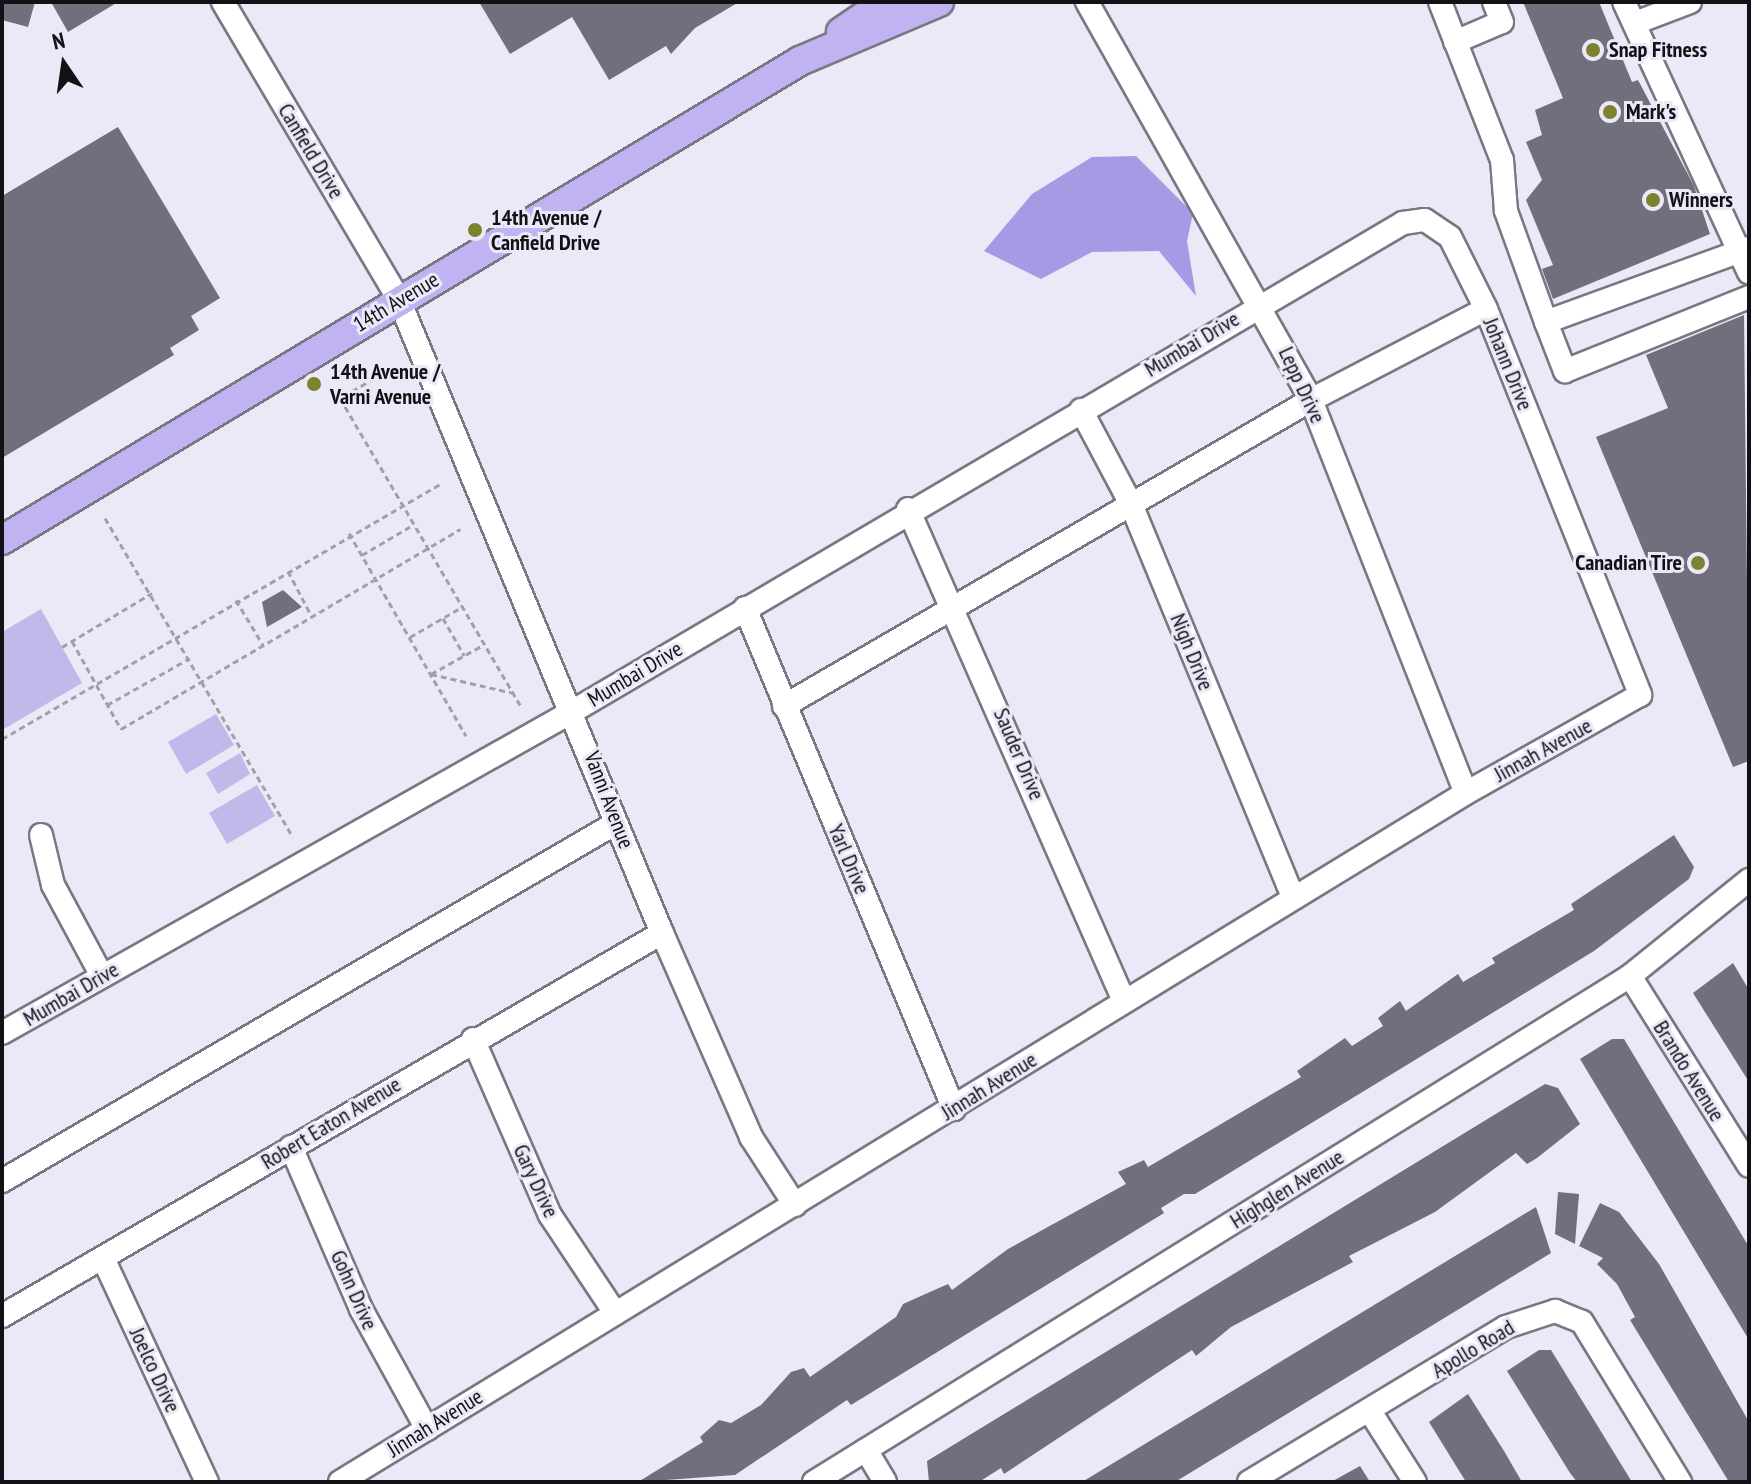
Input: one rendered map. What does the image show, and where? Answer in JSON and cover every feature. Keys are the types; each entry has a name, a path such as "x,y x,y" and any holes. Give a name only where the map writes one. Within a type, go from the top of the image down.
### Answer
{"main road":[{"name":"14th Avenue","path":"2,540 791,67 885,2"},
{"name":"14th Avenue","path":"791,67 939,2"}],"street":[{"name":"Canfield Drive","path":"223,2 399,300"},
{"name":"Lepp Drive","path":"1087,2 1261,303 1311,400 1466,793"},
{"path":"1440,2 1502,160 1506,211 1565,371 1749,297"},
{"path":"1455,42 1502,22 1494,2"},
{"path":"1546,322 1746,257 1624,2"},
{"path":"1635,23 1690,2"},
{"name":"Johann Drive","path":"1261,303 1419,220 1447,234 1486,309 1640,695"},
{"name":"Vanni Avenue","path":"399,300 575,710 616,823 751,1137 795,1205"},
{"name":"Mumbai Drive","path":"2,1033 575,710 908,509 1261,303"},
{"path":"784,706 957,610 1311,400 1486,309"},
{"name":"Nigh Drive","path":"1081,410 1131,504 1293,898"},
{"name":"Sauder Drive","path":"908,509 957,610 1124,1001"},
{"name":"Yarl Drive","path":"745,608 954,1109"},
{"name":"Jinnah Avenue","path":"340,1482 1466,793 1640,695"},
{"path":"2,1181 616,823"},
{"path":"41,835 52,882 102,976"},
{"name":"Highglen Avenue","path":"814,1482 1630,976 1749,880"},
{"name":"Robert Eaton Avenue","path":"2,1316 473,1039 662,933"},
{"name":"Brando Avenue","path":"1630,976 1749,1166"},
{"name":"Gary Drive","path":"473,1039 550,1215 615,1313"},
{"name":"Gohn Drive","path":"291,1147 361,1309 427,1429"},
{"name":"Joelco Drive","path":"103,1258 207,1482"},
{"name":"Apollo Road","path":"1249,1482 1371,1413 1506,1327 1539,1312 1566,1312 1612,1365 1680,1482"},
{"path":"1371,1413 1415,1482"},
{"path":"866,1450 885,1482"}],"path":[{"path":"392,368 340,398 520,705"},
{"path":"2,739 400,503 442,483"},
{"path":"105,518 177,635 293,837"},
{"path":"362,555 413,525"},
{"path":"72,641 121,729 461,529"},
{"path":"349,533 466,736"},
{"path":"288,571 312,617"},
{"path":"62,647 152,593"},
{"path":"236,600 263,645"},
{"path":"409,637 462,607"},
{"path":"443,618 464,655"},
{"path":"431,674 484,645"},
{"path":"107,705 190,658"},
{"path":"431,674 513,693"}],"shaded area":[{"path":"1136,156 1193,213 1187,241 1196,296 1159,251 1092,252 1041,279 984,251 1032,194 1092,157"},
{"path":"41,609 82,683 4,729 2,632"},
{"path":"216,714 234,745 186,774 168,742"},
{"path":"240,753 250,774 218,794 206,773"},
{"path":"257,785 275,816 227,844 209,813"}],"building":[{"path":"2,2 35,2 28,27 2,20"},
{"path":"51,2 118,2 68,32"},
{"path":"479,2 739,2 695,28 671,54 666,46 609,80 572,17 510,54"},
{"path":"1523,2 1599,2 1632,82 1638,80 1694,186 1710,234 1553,299 1542,269 1553,265 1526,200 1542,180 1526,142 1542,135 1535,110 1563,98"},
{"path":"118,127 220,298 191,316 199,330 170,348 174,355 2,458 2,196"},
{"name":"Canadian Tire","path":"1744,315 1749,761 1733,767 1596,437 1668,408 1646,355"},
{"path":"283,590 302,607 267,627 262,602"},
{"path":"1674,835 1694,867 1689,879 1594,951 1195,1194 1184,1194 1161,1208 1164,1213 851,1405 847,1400 735,1475 638,1482 703,1442 700,1437 719,1420 731,1423 761,1405 791,1372 804,1368 810,1377 896,1317 903,1304 948,1284 952,1290 1008,1249 1126,1184 1118,1172 1144,1160 1148,1167 1301,1077 1297,1071 1345,1038 1352,1046 1383,1026 1378,1018 1400,1001 1406,1011 1458,974 1463,982 1495,963 1492,958 1574,910 1571,904"},
{"path":"1733,963 1749,990 1749,1082 1693,993"},
{"path":"1612,1039 1624,1039 1749,1247 1749,1340 1580,1059"},
{"path":"1545,1084 1558,1088 1580,1124 1537,1158 1527,1164 1516,1153 1435,1212 1349,1256 1353,1262 1231,1327 1196,1356 1192,1350 1004,1474 1001,1468 979,1482 929,1482 927,1461"},
{"path":"1558,1192 1579,1194 1575,1244 1555,1234"},
{"path":"1600,1203 1619,1212 1659,1264 1749,1422 1749,1482 1729,1482 1630,1320 1635,1317 1617,1284 1597,1264 1603,1258 1579,1246"},
{"path":"1536,1207 1551,1253 1175,1482 1082,1482"},
{"path":"1539,1350 1551,1350 1632,1482 1577,1482 1570,1473 1507,1371"},
{"path":"1468,1394 1522,1482 1466,1482 1429,1422"},
{"path":"1360,1466 1370,1482 1331,1482"}],"place":[{"name":"Snap Fitness","path":"1593,50"},
{"name":"Mark's","path":"1610,112"},
{"name":"Winners","path":"1653,200"},
{"name":"14th Avenue / Canfield Drive","path":"475,230"},
{"name":"14th Avenue / Varni Avenue","path":"314,384"},
{"name":"Canadian Tire","path":"1698,563"}]}
